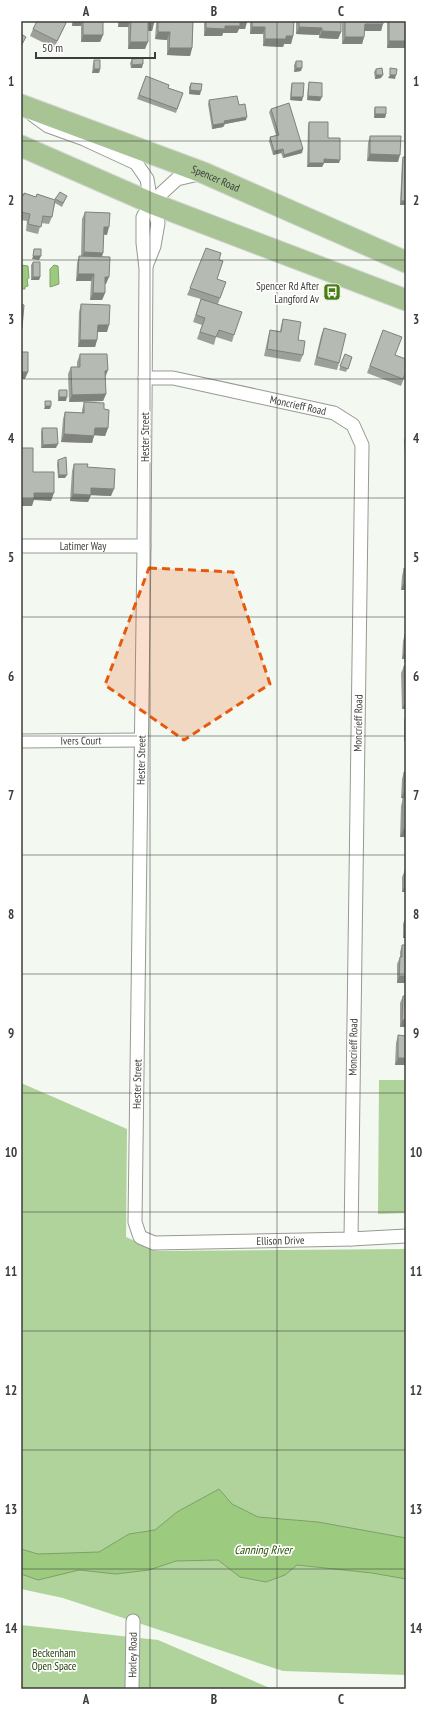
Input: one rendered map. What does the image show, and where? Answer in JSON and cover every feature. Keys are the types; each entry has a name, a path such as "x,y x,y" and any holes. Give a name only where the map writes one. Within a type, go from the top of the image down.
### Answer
{"main road":[{"name":"Spencer Road","path":"21,105 204,173 406,262"},
{"path":"21,146 151,203 406,300"},
{"path":"296,214 331,215 406,247"}],"street":[{"path":"21,105 48,126 84,139 136,163 147,179 151,203"},
{"name":"Hester Street","path":"154,1243 140,1237 135,1222 144,546 146,268 142,243 143,217 151,203 177,179 204,173"},
{"name":"Moncrieff Road","path":"145,378 174,378 334,413 353,425 362,445 351,1239"},
{"name":"Latimer Way","path":"21,546 144,546"},
{"name":"Ivers Court","path":"21,741 141,740"},
{"name":"Ellison Drive","path":"154,1243 351,1239 406,1236"},
{"name":"Horley Road","path":"132,1689 133,1622"}],"highlighted area":[{"path":"149,568 233,572 270,684 184,740 105,685"}],"green space":[{"path":"379,1080 406,1080 406,1213 378,1214"},
{"path":"21,1083 127,1129 126,1237 157,1251 406,1249 406,1675 283,1671 63,1598 21,1589"},
{"name":"Beckenham Open Space","path":"21,1625 158,1640 272,1689 21,1689"}],"water":[{"path":"21,265 28,266 28,286 25,287 25,289 22,289 21,286"},
{"path":"54,265 58,266 59,284 50,287 50,269"},
{"name":"Canning River","path":"219,1489 232,1504 258,1517 318,1522 406,1538 406,1579 372,1573 297,1565 285,1575 266,1582 240,1577 218,1560 176,1561 149,1570 116,1574 79,1570 38,1580 21,1574 21,1549 38,1554 99,1552 129,1534 155,1530 177,1512"}],"building":[{"path":"37,21 62,21 66,23 57,41 33,29"},
{"path":"83,21 103,21 103,35 83,35"},
{"path":"131,21 154,21 154,23 148,23 148,42 130,42"},
{"path":"158,21 193,21 192,48 169,48 170,32 158,32"},
{"path":"206,21 247,22 240,22 240,26 225,26 225,29 206,28"},
{"path":"252,21 294,21 293,36 286,36 286,39 265,39 265,27 252,27"},
{"path":"299,21 341,21 341,32 322,31 322,28 299,27"},
{"path":"345,21 383,21 383,24 365,24 364,37 345,37"},
{"path":"389,21 406,21 406,41 389,41"},
{"path":"21,34 26,37 21,46"},
{"path":"143,58 143,64 132,65 132,59"},
{"path":"94,60 100,60 100,69 94,69"},
{"path":"296,61 302,61 302,68 296,68"},
{"path":"382,68 383,75 376,75 376,69"},
{"path":"390,68 397,69 396,75 390,75"},
{"path":"146,76 169,85 168,88 183,93 177,109 139,95"},
{"path":"309,82 322,83 322,97 308,96"},
{"path":"191,83 202,84 201,91 190,90"},
{"path":"292,83 304,83 303,97 291,97"},
{"path":"237,96 239,105 245,104 247,117 224,121 225,123 213,125 209,100"},
{"path":"289,103 303,149 284,155 283,149 274,151 270,137 279,135 271,109"},
{"path":"375,107 386,107 386,114 375,114"},
{"path":"309,122 328,122 328,138 340,138 340,160 324,159 324,163 309,163"},
{"path":"370,136 401,136 400,155 370,154"},
{"path":"403,157 406,157 406,201 401,201"},
{"path":"60,192 67,196 63,203 55,199"},
{"path":"24,193 36,197 37,194 55,200 52,217 43,216 41,227 28,224 30,214 21,212 21,195 24,195"},
{"path":"85,212 110,213 109,227 104,227 103,253 84,252"},
{"path":"206,248 221,253 219,260 223,261 217,279 226,282 220,298 190,288"},
{"path":"34,249 41,249 41,256 33,256"},
{"path":"79,256 110,257 109,277 105,277 105,293 93,293 94,274 78,274"},
{"path":"33,262 40,262 40,277 33,277"},
{"path":"201,299 242,312 234,335 219,330 216,337 200,332 205,318 196,315"},
{"path":"21,304 24,305 22,328 21,328"},
{"path":"81,304 110,305 109,325 98,325 97,340 80,340"},
{"path":"283,319 301,322 298,340 305,341 303,355 267,349 270,330 281,332"},
{"path":"324,328 346,334 339,363 317,357"},
{"path":"383,330 402,337 395,355 406,359 406,372 403,379 370,366"},
{"path":"21,352 28,352 28,372 21,372"},
{"path":"80,354 107,354 108,370 105,371 106,394 72,395 71,367 80,367"},
{"path":"345,354 352,357 348,369 340,366"},
{"path":"59,390 67,390 67,397 59,397"},
{"path":"45,401 51,401 51,406 45,406"},
{"path":"84,402 104,403 104,409 109,410 108,428 95,428 94,436 64,434 65,412 84,413"},
{"path":"42,428 57,428 58,444 43,445"},
{"path":"21,448 33,448 33,472 54,472 54,493 34,493 34,499 21,499"},
{"path":"66,457 67,475 59,475 58,460"},
{"path":"74,464 88,464 87,467 115,469 114,489 91,488 91,495 73,494"},
{"path":"404,568 406,568 406,582 404,582"},
{"path":"405,634 406,652 404,652"},
{"path":"404,666 406,666 406,702 405,702"},
{"path":"404,772 406,772 406,791 404,791"},
{"path":"403,798 406,799 406,830 403,829"},
{"path":"406,870 406,885 405,885"},
{"path":"402,945 406,945 406,976 399,976"},
{"path":"403,996 406,996 406,1020 402,1020"},
{"path":"398,1035 406,1036 406,1058 398,1058"}],"place":[{"name":"Spencer Rd After Langford Av","path":"332,292"}]}
